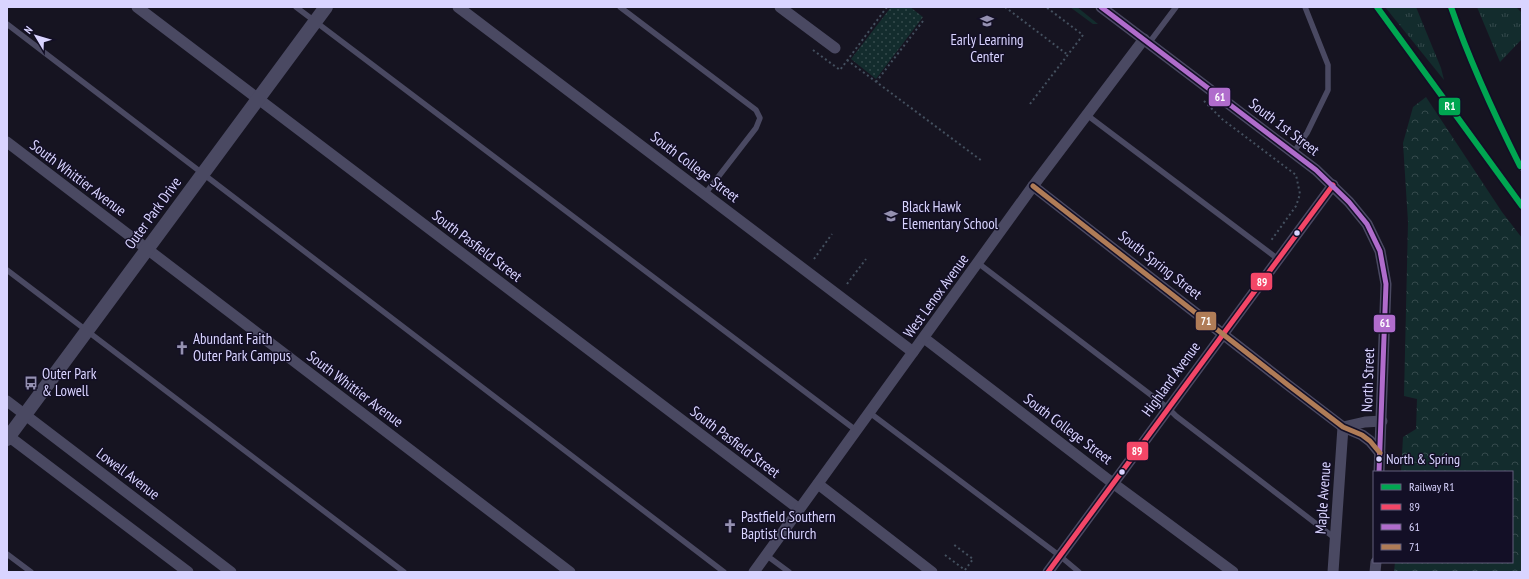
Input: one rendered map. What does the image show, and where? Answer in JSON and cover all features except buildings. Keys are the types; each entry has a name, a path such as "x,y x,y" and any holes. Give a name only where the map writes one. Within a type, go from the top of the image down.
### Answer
{"street":[{"name":"South Pasfield Street","path":"137,7 799,510"},
{"name":"Outer Park Drive","path":"8,436 326,7"},
{"name":"South College Street","path":"458,7 913,352"},
{"path":"780,7 835,48"},
{"name":"South 1st Street","path":"1102,7 1294,153 1333,185"},
{"name":"West Lenox Avenue","path":"754,572 1034,186 1087,115 1147,41"},
{"name":"South Whittier Avenue","path":"7,142 570,572"},
{"name":"Highland Avenue","path":"1048,572 1333,185"},
{"name":"North Street","path":"1333,185 1367,224 1376,241 1384,267 1386,284 1379,471"},
{"name":"South Spring Street","path":"1034,186 1343,427 1362,435 1370,441 1380,453"},
{"name":"South College Street","path":"924,338 1113,483 1233,572"},
{"name":"Lowell Avenue","path":"7,400 231,572"},
{"path":"1343,427 1364,422 1382,421"},
{"name":"Maple Avenue","path":"1333,572 1343,427"},
{"path":"8,436 188,572"},
{"path":"818,484 932,572"}],"lane":[{"path":"296,7 857,432"},
{"path":"620,7 756,110 760,118 756,128 705,194"},
{"path":"1147,41 1176,7"},
{"path":"1294,153 1307,133 1328,90 1328,65 1305,7"},
{"path":"7,24 724,572"},
{"path":"1087,115 1278,259"},
{"path":"978,263 1336,539"},
{"path":"7,270 404,572"},
{"path":"870,413 1060,556 1079,572"},
{"path":"7,554 31,572"},
{"path":"766,555 789,572"}],"path":[{"path":"813,50 840,70 887,7"},
{"path":"1005,7 1068,54"},
{"path":"1030,104 1083,35 1046,7"},
{"path":"876,82 923,21"},
{"path":"847,60 982,161"},
{"path":"1204,101 1222,119 1296,175 1300,194 1296,206 1265,250"},
{"path":"814,259 832,234"},
{"path":"847,284 866,259"},
{"path":"945,556 965,570 973,559 953,544"}],"green space":[{"path":"891,7 910,7 923,17 876,79 851,59"},
{"path":"1070,7 1077,7 1098,24 1093,24"},
{"path":"1385,7 1416,7 1441,68 1444,80"},
{"path":"1477,7 1516,7 1522,13 1522,39 1500,62"},
{"path":"1426,97 1502,212 1522,238 1522,572 1394,572 1395,563 1513,563 1513,471 1401,471 1403,437 1416,429 1417,399 1404,396 1408,222 1403,143 1413,107"}],"railway":[{"path":"1451,7 1466,48 1502,129 1522,169"}],"rail line":[{"name":"R1","path":"1377,7 1522,206"},
{"name":"R1","path":"1451,7 1483,88 1520,166"}],"transit line":[{"name":"61","path":"1101,7 1316,170 1349,202 1367,224 1380,251 1386,284 1379,471"},
{"name":"89","path":"1048,572 1333,185"},
{"name":"71","path":"1033,186 1343,427 1362,435 1370,441 1380,453"}],"place":[{"name":"Early Learning Center","path":"987,21"},
{"name":"Black Hawk Elementary School","path":"891,216"},
{"name":"Abundant Faith Outer Park Campus","path":"182,348"},
{"name":"Outer Park & Lowell","path":"31,383"},
{"name":"North & Spring","path":"1379,459"},
{"name":"Pastfield Southern Baptist Church","path":"730,526"}]}
